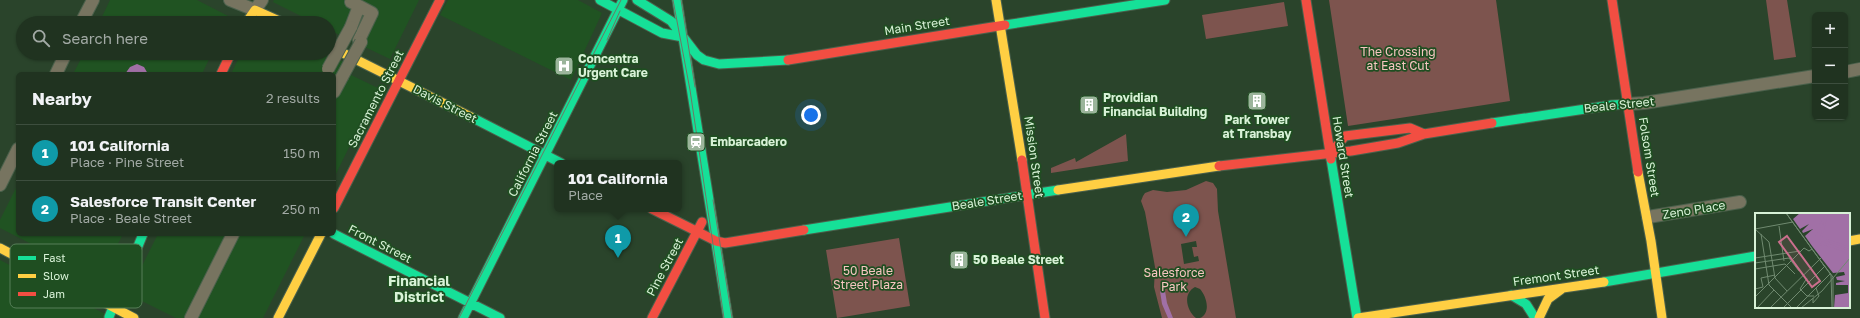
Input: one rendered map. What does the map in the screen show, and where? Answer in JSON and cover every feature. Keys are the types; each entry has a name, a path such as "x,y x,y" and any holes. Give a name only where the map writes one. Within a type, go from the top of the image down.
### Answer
{"main road":[{"name":"Sacramento Street","path":"336,204 440,0"},
{"path":"600,0 618,11 662,33 683,37"},
{"name":"California Street","path":"463,318 623,0"},
{"path":"637,0 671,21 683,37 698,76"},
{"path":"677,0 728,318"},
{"name":"Mission Street","path":"996,0 1046,318"},
{"name":"Main Street","path":"683,37 704,60 719,64 785,60 1165,0"},
{"name":"Howard Street","path":"1306,0 1357,318"},
{"name":"Folsom Street","path":"1612,0 1642,196 1648,217 1662,318"},
{"path":"251,16 258,5 274,16"},
{"name":"Davis Street","path":"336,50 555,160"},
{"path":"222,72 228,60"},
{"name":"Beale Street","path":"716,241 725,243 738,242 840,224 1222,166 1330,154 1410,141 1424,134 1612,105 1629,104"},
{"name":"Beale Street","path":"1330,154 1345,136 1410,128 1424,134"},
{"name":"Pine Street","path":"652,318 711,206"},
{"path":"658,212 716,241"},
{"path":"716,241 721,214"},
{"name":"Front Street","path":"336,235 500,318"},
{"path":"278,318 320,236"},
{"path":"1850,241 1860,240"},
{"path":"0,248 10,253"},
{"name":"Fremont Street","path":"1357,318 1656,274 1755,256"},
{"path":"1539,318 1548,299 1563,288"},
{"path":"1511,295 1526,304 1535,318"},
{"path":"109,318 114,308"},
{"path":"116,308 134,318"}],"street":[{"path":"85,16 93,0"},
{"path":"230,0 258,5"},
{"path":"336,54 351,27 356,3 372,13 359,40 361,42 336,88"},
{"path":"57,72 63,60"},
{"path":"326,72 333,60"},
{"path":"1848,71 1860,69"},
{"name":"Beale Street","path":"1629,104 1644,103 1812,76"},
{"path":"0,185 16,153"},
{"name":"Zeno Place","path":"1648,217 1740,202"},
{"path":"191,318 231,236"}],"shaded area":[{"path":"110,0 197,0 228,16 102,16"},
{"path":"274,0 419,0 390,59 336,33 336,16 301,16 273,2"},
{"path":"448,0 578,0 602,13 571,80 440,15"},
{"path":"336,58 354,67 351,75 378,88 336,174 336,72 232,72 238,60 336,60"},
{"path":"80,60 209,60 203,72 74,72"},
{"path":"137,64 144,67 147,72 126,72 130,67"},
{"path":"16,188 16,236 122,236 118,244 31,244 0,228 0,220"},
{"path":"157,236 304,236 263,318 176,318 142,301 142,266"},
{"path":"0,260 10,265 10,308 94,308 113,318 0,318"},
{"path":"1160,291 1165,291 1167,303 1173,318 1168,318 1162,304"}],"green space":[{"name":"The Crossing at East Cut","path":"1329,0 1496,0 1510,101 1348,126"},
{"path":"1766,0 1787,0 1796,57 1774,60"},
{"path":"1284,2 1288,26 1206,39 1202,15"},
{"path":"1126,134 1128,161 1051,173 1051,168 1075,158 1076,162"},
{"name":"Salesforce Park","path":"1206,181 1213,183 1217,189 1218,211 1236,318 1200,318 1206,312 1207,305 1200,289 1195,287 1188,294 1187,298 1188,307 1196,318 1162,318 1154,287 1155,267 1145,212 1141,201 1145,193 1153,190 1167,192 1186,190","holes":["1196,213 1197,221 1176,225 1174,217","1196,241 1197,247 1192,247 1194,257 1198,256 1199,261 1184,264 1181,244"]},
{"name":"50 Beale Street Plaza","path":"899,238 910,306 837,318 826,250"}],"tram line":[{"path":"459,318 621,0"},
{"path":"673,0 690,90 724,318"},
{"path":"681,0 695,87"},
{"path":"607,40 620,11"},
{"path":"713,200 732,318"}],"traffic: fast":[{"path":"600,0 662,33 683,37"},
{"path":"463,318 623,0"},
{"path":"637,0 671,21 697,55 704,60 719,64 788,60"},
{"path":"677,0 728,318"},
{"path":"1005,25 1165,0"},
{"path":"1492,123 1612,105 1629,104"},
{"path":"471,117 555,160"},
{"path":"1331,159 1357,318"},
{"path":"804,230 1058,190"},
{"path":"336,235 500,318"},
{"path":"139,244 142,236"},
{"path":"1604,282 1755,256"},
{"path":"1511,295 1526,304 1535,318"},
{"path":"109,317 113,308"}],"traffic: slow":[{"path":"996,0 1022,160"},
{"path":"251,16 255,10 268,16"},
{"path":"336,50 471,117"},
{"path":"1058,190 1219,166"},
{"path":"1638,172 1651,241 1662,318"},
{"path":"278,318 320,236"},
{"path":"1850,241 1860,239"},
{"path":"0,248 10,253"},
{"path":"1358,318 1604,282"},
{"path":"1539,318 1548,299 1563,288"},
{"path":"115,308 134,318"}],"traffic: jam":[{"path":"336,204 440,0"},
{"path":"1306,0 1331,159"},
{"path":"1612,0 1638,172"},
{"path":"788,60 1005,25"},
{"path":"222,72 228,60"},
{"path":"1219,166 1351,151 1398,143 1424,134 1492,123"},
{"path":"1330,154 1345,136 1410,128 1424,134"},
{"path":"1022,160 1045,318"},
{"path":"658,212 716,241 725,243 804,230"},
{"path":"652,318 702,222"}],"place":[{"name":"Concentra Urgent Care","path":"564,66"},
{"name":"Park Tower at Transbay","path":"1257,101"},
{"name":"Providian Financial Building","path":"1089,105"},
{"name":"Embarcadero","path":"696,142"},
{"name":"Salesforce Transit Center","path":"1186,237"},
{"name":"101 California","path":"618,258"},
{"name":"50 Beale Street","path":"959,260"}],"district":[{"name":"Financial District","path":"419,290"}]}
